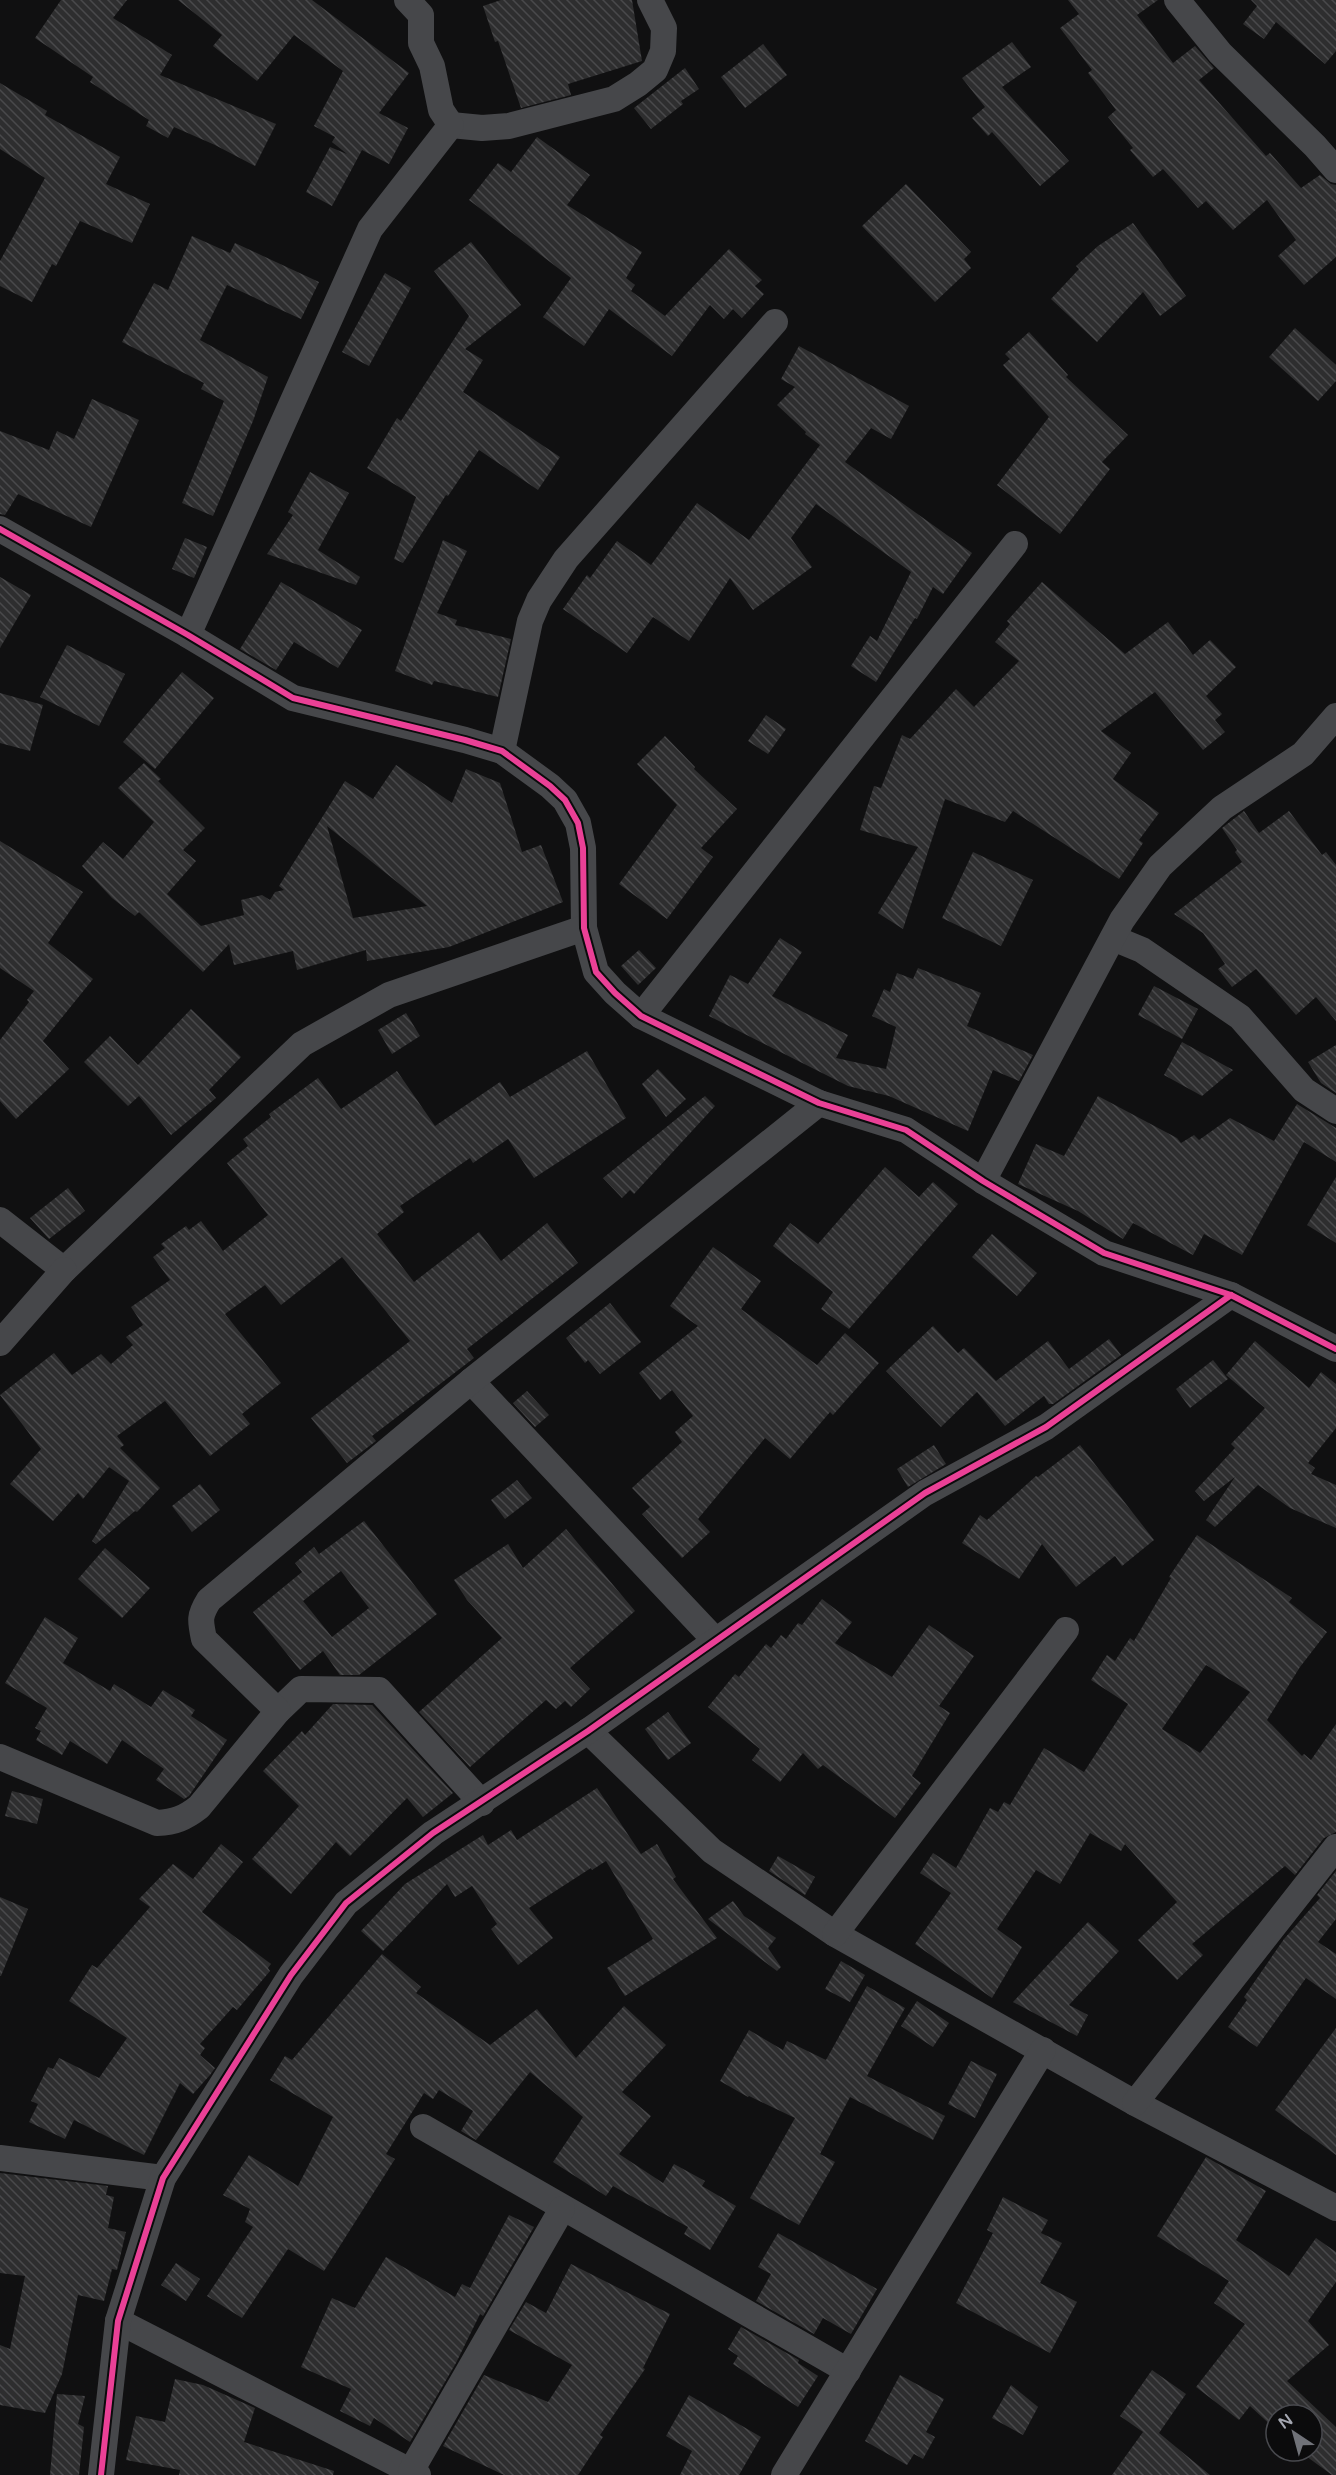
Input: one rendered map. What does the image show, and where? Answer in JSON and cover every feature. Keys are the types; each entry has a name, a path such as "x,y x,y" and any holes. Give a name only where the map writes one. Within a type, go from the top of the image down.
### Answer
{"street":[{"path":"407,0 422,15 421,43 432,66 441,110 451,126"},
{"path":"451,126 482,128 509,126 614,99 638,84 655,70 663,51 664,28 650,0"},
{"path":"1177,0 1220,53 1336,170"},
{"path":"188,635 370,229 451,126"},
{"path":"502,751 530,621 539,600 566,559 775,322"},
{"path":"0,529 188,635 293,698 502,751 550,786 565,800 578,823 583,848 584,928 596,972 615,993 642,1016 819,1103 906,1130 983,1181 1104,1252 1232,1295 1336,1349"},
{"path":"642,1016 1015,544"},
{"path":"983,1181 1122,920 1160,866 1222,808 1303,754 1336,716"},
{"path":"0,1343 64,1270 302,1044 389,995 584,928"},
{"path":"1113,938 1142,951 1240,1017 1304,1090 1336,1111"},
{"path":"278,1711 204,1638 200,1624 201,1613 210,1600 471,1381 819,1103"},
{"path":"0,1220 64,1270"},
{"path":"101,2475 118,2321 163,2178 291,1974 346,1903 433,1833 482,1803 588,1731 925,1493 1046,1427 1232,1295"},
{"path":"471,1381 715,1640"},
{"path":"835,1934 1066,1630"},
{"path":"0,1757 157,1823 173,1822 186,1818 199,1807 278,1711 301,1689 379,1690 482,1803"},
{"path":"588,1731 712,1851 835,1934 1135,2103 1336,2208"},
{"path":"1135,2103 1336,1847"},
{"path":"784,2475 1042,2050"},
{"path":"423,2127 562,2209 848,2371"},
{"path":"0,2158 163,2178"},
{"path":"118,2321 414,2473 562,2209"}],"building":[{"path":"61,0 127,0 113,18 172,55 160,75 276,124 255,166 174,127 168,138 146,126 149,120 90,82 93,77 35,38"},
{"path":"178,0 312,0 409,73 379,113 408,128 389,164 362,150 332,206 306,192 330,147 347,154 332,142 335,137 314,126 343,71 294,35 257,81 213,46 222,35"},
{"path":"501,0 632,0 642,61 568,84 571,95 521,108 498,41 495,42 483,6"},
{"path":"1068,0 1158,0 1137,15 1173,63 1195,46 1214,68 1199,80 1266,156 1270,153 1301,188 1320,175 1331,184 1336,185 1336,257 1304,285 1278,256 1296,240 1267,200 1233,230 1206,201 1198,208 1163,169 1153,177 1130,150 1133,148 1108,117 1116,110 1088,73 1092,70 1060,28 1079,14"},
{"path":"1251,0 1336,0 1336,51 1325,64 1276,22 1264,39 1243,24 1257,6"},
{"path":"1012,42 1031,67 1002,87 1069,161 1040,186 992,132 988,136 972,118 985,107 962,78"},
{"path":"763,44 787,75 745,108 721,77"},
{"path":"685,68 699,89 681,101 683,104 651,129 634,108"},
{"path":"0,83 47,111 45,115 120,157 106,184 150,204 132,243 80,221 56,266 52,264 32,302 0,286 0,261 45,178 0,149"},
{"path":"537,137 590,175 567,205 642,252 626,278 635,285 631,291 665,316 729,249 762,280 755,286 764,294 742,318 733,309 724,319 710,305 672,356 609,309 584,346 543,317 571,278 469,200 498,163 511,172"},
{"path":"906,184 971,252 964,259 971,268 935,302 862,226"},
{"path":"1133,223 1186,296 1160,316 1143,292 1097,342 1051,299 1079,269 1076,266 1098,246"},
{"path":"192,236 230,253 235,243 319,282 301,319 227,285 200,340 268,377 253,421 213,516 182,503 224,401 201,389 204,383 122,342 154,283 168,290"},
{"path":"471,242 521,305 465,349 483,360 463,392 560,457 538,490 479,450 448,496 446,495 403,563 394,559 416,497 367,468 397,418 401,421 469,316 434,271"},
{"path":"385,273 411,288 369,366 342,352"},
{"path":"1295,328 1336,365 1336,381 1318,401 1269,357"},
{"path":"1029,332 1068,375 1066,377 1128,435 1102,462 1110,469 1060,534 997,485 1049,417 1003,365 1010,359 1005,354"},
{"path":"799,346 909,406 891,439 871,428 845,462 972,553 943,594 933,587 917,619 915,618 876,682 851,666 870,636 877,641 911,572 816,504 791,538 812,567 753,610 730,578 689,641 653,617 627,653 563,609 587,575 590,578 617,541 651,565 697,503 749,540 820,445 805,434 806,432 777,405 795,387 781,379"},
{"path":"92,399 139,420 91,527 18,494 5,515 0,514 0,431 49,450 57,431 74,439"},
{"path":"310,472 349,493 318,550 360,577 356,585 267,554 293,515 288,512"},
{"path":"185,538 207,547 194,578 172,569"},
{"path":"443,540 467,551 437,613 457,620 455,625 511,639 498,697 434,681 432,685 395,671"},
{"path":"0,577 31,595 0,648"},
{"path":"281,582 362,630 338,668 294,642 276,670 240,649"},
{"path":"1042,582 1125,654 1168,622 1193,655 1210,640 1236,667 1206,696 1222,714 1215,720 1225,732 1203,750 1155,692 1101,731 1131,753 1113,779 1159,813 1139,840 1143,843 1119,879 1013,811 1005,822 945,799 903,929 878,913 918,847 860,830 874,786 881,788 902,735 910,739 956,689 974,707 1019,661 995,642 1010,624 1007,621"},
{"path":"67,645 125,674 99,726 40,697"},
{"path":"182,672 214,698 155,769 123,742"},
{"path":"0,693 43,705 30,751 0,743"},
{"path":"766,715 786,729 768,754 748,741"},
{"path":"665,736 695,767 694,769 737,809 701,848 713,857 667,919 619,884 677,805 637,764"},
{"path":"144,763 161,779 158,781 205,828 183,850 196,861 167,894 201,926 244,915 241,900 262,895 270,900 275,892 284,890 279,886 345,781 373,799 396,765 452,803 466,769 500,783 522,852 541,845 563,902 449,947 367,961 366,950 297,970 293,951 234,965 229,944 203,972 139,912 135,916 112,898 82,866 103,842 123,859 154,822 118,788","holes":["327,826 427,906 353,918"]},
{"path":"1244,811 1259,833 1289,811 1322,855 1326,852 1336,865 1336,1021 1316,997 1296,1015 1256,969 1232,987 1218,969 1225,964 1203,933 1174,914 1242,862 1222,828"},
{"path":"0,841 83,892 48,943 93,979 43,1041 69,1069 16,1119 0,1101 0,1040 29,1002 27,1000 34,991 0,968"},
{"path":"973,852 1033,880 1001,946 942,918"},
{"path":"780,938 802,952 772,996 848,1035 836,1058 886,1069 896,1027 872,1016 884,989 890,992 897,973 913,979 918,968 981,993 967,1026 1033,1055 1019,1081 993,1070 968,1131 889,1096 848,1086 709,1016 730,975 748,984"},
{"path":"639,950 656,968 638,985 621,966"},
{"path":"1154,986 1198,1009 1182,1039 1138,1015"},
{"path":"191,1009 241,1057 209,1090 216,1098 171,1135 139,1096 128,1106 84,1062 110,1036 138,1065"},
{"path":"406,1013 420,1036 392,1054 378,1030"},
{"path":"1182,1042 1233,1070 1202,1096 1164,1075"},
{"path":"1336,1045 1336,1093 1321,1083 1308,1062"},
{"path":"587,1051 626,1118 534,1178 508,1139 473,1163 470,1158 400,1206 404,1212 377,1234 414,1282 479,1232 501,1261 547,1223 578,1263 467,1349 474,1358 372,1436 376,1441 347,1463 311,1418 410,1341 342,1257 281,1305 265,1285 225,1314 281,1383 242,1414 250,1424 210,1456 165,1401 117,1436 124,1445 120,1448 160,1488 137,1512 135,1511 96,1544 92,1541 129,1481 109,1467 83,1499 78,1493 53,1521 10,1484 41,1449 0,1395 54,1353 72,1375 101,1354 111,1364 133,1345 126,1337 143,1325 131,1307 170,1280 153,1257 165,1248 161,1244 186,1226 189,1230 201,1221 223,1251 268,1215 227,1163 248,1146 243,1139 271,1117 269,1114 318,1078 341,1109 397,1071 435,1126 500,1082 510,1097"},
{"path":"658,1069 686,1099 666,1117 642,1084"},
{"path":"705,1096 715,1106 634,1194 630,1190 622,1198 603,1178"},
{"path":"1098,1096 1177,1138 1181,1143 1194,1135 1199,1140 1230,1118 1274,1141 1297,1104 1336,1128 1336,1162 1304,1142 1242,1255 1204,1234 1193,1255 1133,1223 1123,1239 1078,1211 1018,1184 1036,1144 1064,1156"},
{"path":"885,1167 919,1197 933,1182 958,1204 849,1329 821,1309 833,1292 773,1246 790,1223 818,1244"},
{"path":"1336,1177 1336,1243 1307,1225"},
{"path":"68,1188 85,1211 49,1239 30,1218"},
{"path":"992,1234 1037,1273 1017,1296 972,1257"},
{"path":"713,1247 761,1281 741,1309 817,1365 845,1333 879,1363 833,1415 830,1412 790,1459 765,1438 698,1519 710,1532 682,1558 642,1514 650,1507 632,1488 682,1442 675,1432 693,1416 672,1390 660,1400 639,1373 698,1326 670,1306"},
{"path":"610,1303 641,1342 600,1374 588,1360 585,1363 566,1338"},
{"path":"933,1326 958,1353 964,1348 996,1381 1048,1341 1069,1369 1109,1339 1121,1355 1053,1404 1049,1404 1044,1396 1005,1426 977,1392 941,1427 886,1371"},
{"path":"1255,1341 1309,1388 1321,1372 1336,1384 1336,1428 1308,1463 1315,1468 1311,1474 1336,1485 1336,1528 1290,1508 1258,1485 1215,1527 1206,1520 1235,1477 1204,1501 1195,1491 1235,1448 1231,1444 1265,1408 1226,1375"},
{"path":"1213,1360 1228,1379 1190,1408 1176,1389"},
{"path":"527,1391 549,1415 535,1427 513,1403"},
{"path":"934,1445 946,1464 908,1487 897,1469"},
{"path":"1080,1445 1154,1540 1122,1566 1115,1556 1076,1587 1042,1544 1019,1579 962,1543 980,1515 987,1520 1036,1476 1038,1477"},
{"path":"517,1480 532,1498 505,1519 491,1500"},
{"path":"200,1484 220,1510 192,1532 172,1506"},
{"path":"364,1521 437,1614 359,1675 340,1675 323,1651 300,1670 253,1612 302,1572 295,1563 314,1547 319,1554","holes":["341,1571 369,1608 332,1637 303,1601"]},
{"path":"566,1529 635,1611 570,1668 590,1689 571,1707 565,1701 556,1709 546,1700 470,1767 419,1712 502,1638 467,1600 454,1580 508,1544 523,1568"},
{"path":"1197,1535 1292,1598 1289,1602 1327,1632 1300,1667 1267,1720 1302,1756 1304,1754 1311,1760 1336,1724 1336,1832 1324,1838 1295,1875 1285,1866 1192,1944 1203,1955 1177,1980 1138,1940 1177,1902 1125,1844 1121,1851 1090,1833 1060,1884 1036,1870 997,1929 1022,1947 992,1998 915,1944 951,1893 920,1873 933,1853 956,1868 990,1808 998,1812 1004,1802 1010,1805 1044,1748 1084,1772 1128,1704 1091,1680 1107,1655 1115,1661 1130,1638 1134,1641 1171,1578 1169,1577","holes":["1206,1665 1250,1692 1200,1753 1162,1729"]},
{"path":"105,1548 150,1588 122,1618 78,1579"},
{"path":"822,1599 852,1622 835,1643 892,1677 929,1625 974,1656 939,1706 950,1713 912,1776 921,1783 895,1818 823,1765 818,1769 803,1753 780,1782 752,1760 760,1749 708,1707 735,1674 739,1677 766,1644 771,1648 781,1635 786,1639 798,1623 802,1625"},
{"path":"45,1617 78,1638 63,1663 110,1691 114,1684 151,1707 163,1690 195,1710 191,1716 227,1740 189,1796 184,1799 156,1780 164,1769 122,1740 107,1764 70,1741 62,1755 36,1740 41,1731 35,1728 47,1708 5,1683"},
{"path":"333,1704 372,1705 453,1793 423,1817 407,1798 350,1856 336,1842 291,1894 252,1859 299,1806 263,1771 302,1731 305,1735"},
{"path":"668,1712 691,1743 668,1760 645,1729"},
{"path":"597,1788 641,1854 657,1844 676,1877 673,1879 717,1938 625,1996 607,1968 653,1939 606,1861 592,1870 591,1868 529,1908 553,1938 518,1965 491,1929 497,1924 472,1886 455,1897 447,1884 383,1951 361,1931 405,1884 483,1835 488,1845 511,1830 517,1840"},
{"path":"12,1791 43,1799 37,1824 5,1816"},
{"path":"221,1844 243,1862 202,1912 271,1964 268,1968 270,1971 237,2010 233,2007 200,2044 205,2048 200,2055 215,2068 193,2094 180,2083 144,2155 74,2120 65,2139 29,2122 38,2104 31,2101 48,2067 53,2069 59,2058 99,2078 127,2038 69,2001 92,1965 97,1968 150,1907 139,1899 173,1864 193,1879"},
{"path":"778,1856 815,1877 805,1895 769,1871"},
{"path":"1336,1871 1336,1919 1318,1942 1336,1954 1336,1999 1306,1978 1257,2047 1228,2027 1247,2000 1244,1997 1284,1939 1320,1898 1317,1895"},
{"path":"0,1897 28,1909 1,1976 0,1976"},
{"path":"733,1901 744,1916 776,1938 768,1948 781,1967 777,1971 708,1919"},
{"path":"1088,1922 1119,1951 1069,2005 1088,2015 1077,2036 1013,2002"},
{"path":"382,1954 421,1987 416,1993 490,2045 537,2009 576,2058 624,2006 666,2045 622,2092 651,2116 619,2154 663,2183 674,2164 705,2181 702,2186 736,2206 710,2250 684,2234 688,2227 613,2186 606,2196 553,2162 583,2117 530,2072 476,2140 461,2131 473,2111 439,2090 433,2099 424,2093 386,2154 395,2159 324,2271 288,2249 242,2318 207,2296 253,2227 245,2222 250,2209 223,2195 249,2155 298,2186 333,2117 270,2080 285,2056 292,2060"},
{"path":"841,1961 865,1975 850,2002 825,1989"},
{"path":"867,1986 905,2008 867,2076 945,2116 933,2140 850,2097 820,2154 835,2162 799,2225 750,2198 795,2118 748,2097 720,2081 749,2030 783,2050 787,2041 826,2060"},
{"path":"917,2001 949,2023 933,2047 901,2026"},
{"path":"1336,2028 1336,2155 1275,2110"},
{"path":"971,2061 997,2074 975,2118 948,2104"},
{"path":"1206,2157 1266,2191 1236,2240 1289,2276 1316,2238 1336,2252 1336,2282 1308,2321 1329,2345 1287,2381 1310,2403 1264,2403 1264,2419 1250,2406 1239,2420 1196,2387 1245,2324 1214,2303 1229,2281 1157,2236"},
{"path":"0,2173 108,2186 106,2195 114,2197 108,2228 126,2232 117,2270 112,2269 104,2301 78,2295 62,2374 45,2413 0,2405 0,2345 10,2349 25,2276 0,2273"},
{"path":"1003,2197 1048,2220 1041,2233 1062,2243 1040,2283 1077,2302 1050,2353 956,2303 993,2233 987,2230"},
{"path":"509,2215 534,2227 483,2316 480,2314 456,2363 410,2442 374,2418 370,2426 340,2411 351,2389 301,2367 332,2298 355,2308 386,2257 455,2297 462,2284 470,2288"},
{"path":"778,2233 877,2289 851,2334 823,2318 814,2334 756,2301 771,2274 758,2267"},
{"path":"176,2263 200,2279 186,2301 161,2285"},
{"path":"571,2264 670,2314 643,2368 645,2369 600,2435 603,2437 578,2475 504,2475 443,2446 484,2375 548,2402 572,2365 509,2330 526,2302 546,2313"},
{"path":"741,2327 799,2360 798,2363 818,2376 798,2407 733,2364 738,2356 728,2349"},
{"path":"1152,2370 1186,2394 1159,2433 1210,2475 1112,2475 1143,2432 1120,2416"},
{"path":"900,2375 944,2399 926,2432 935,2437 923,2459 914,2454 907,2465 865,2441"},
{"path":"175,2379 203,2385 255,2408 244,2442 334,2471 333,2475 179,2475 180,2470 126,2460 136,2416 165,2422"},
{"path":"1011,2385 1038,2407 1023,2435 992,2418"},
{"path":"57,2394 85,2396 78,2424 84,2427 79,2475 50,2475"},
{"path":"689,2395 761,2437 739,2475 680,2475 692,2451 666,2436"},
{"path":"1324,2416 1336,2427 1336,2475 1332,2475 1316,2463 1324,2463"}],"cycle path":[{"path":"0,529 188,635 293,698 502,751 550,786 565,800 578,823 583,848 584,928 596,972 641,1016 819,1103 906,1130 983,1181 1104,1253 1231,1295 1336,1349"},
{"path":"101,2475 118,2321 163,2178 291,1975 346,1903 433,1833 588,1731 925,1493 1046,1427 1231,1295"}]}
